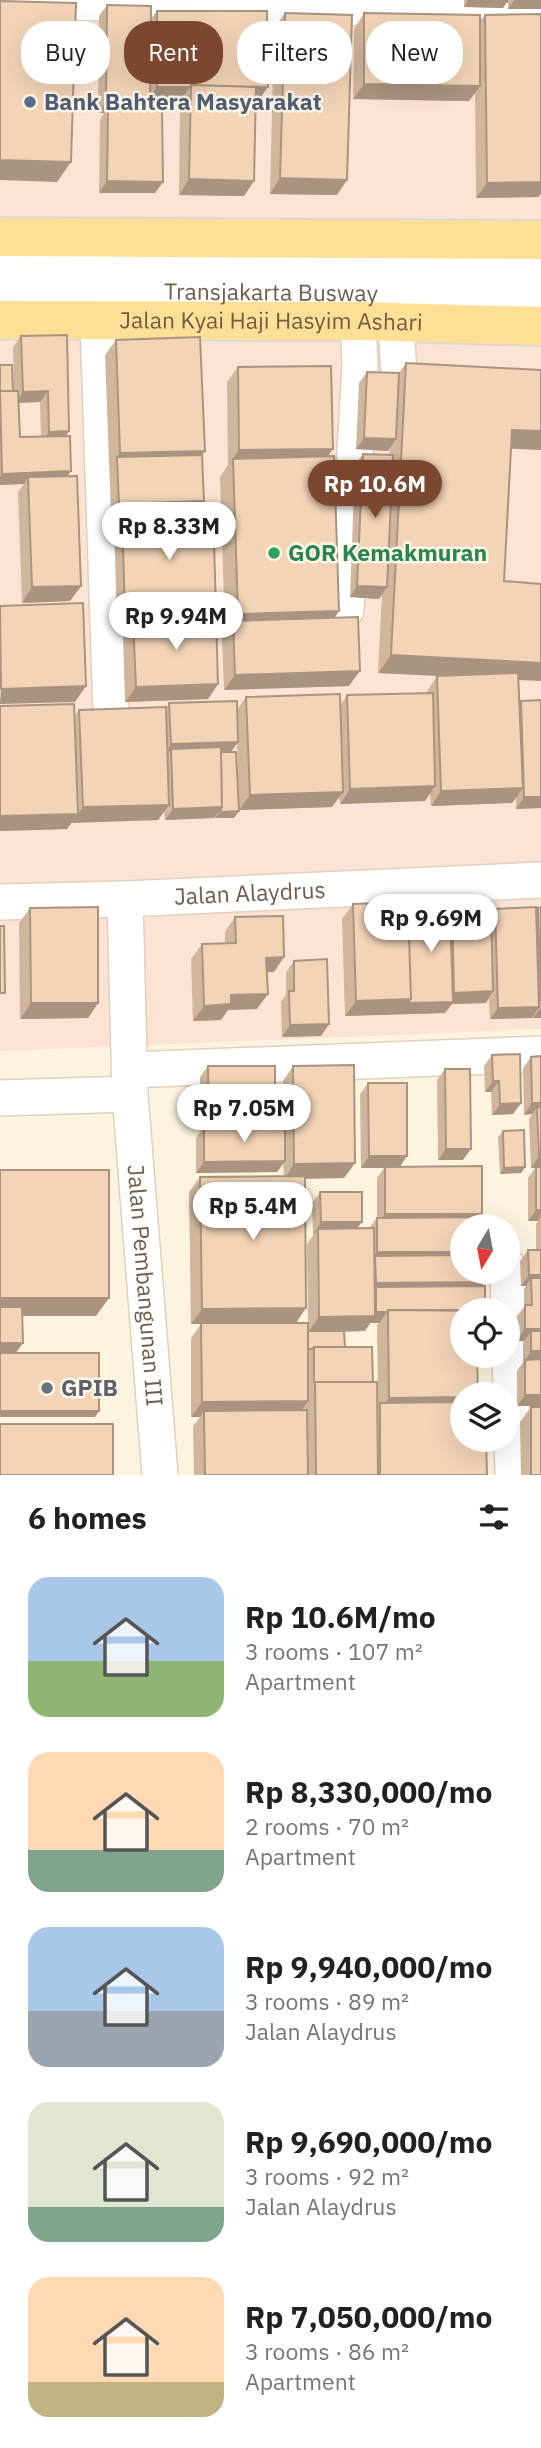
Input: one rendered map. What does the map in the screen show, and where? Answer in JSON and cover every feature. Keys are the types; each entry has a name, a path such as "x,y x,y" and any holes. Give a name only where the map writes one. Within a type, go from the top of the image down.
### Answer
{"main road":[{"path":"0,237 541,240"},
{"name":"Jalan Kyai Haji Hasyim Ashari","path":"0,320 358,321 541,326"}],"street":[{"path":"0,1 541,11"},
{"name":"Transjakarta Busway","path":"0,264 541,267"},
{"name":"Transjakarta Busway","path":"0,290 541,295"},
{"path":"98,321 111,713"},
{"path":"346,610 360,364 358,321"},
{"path":"396,322 399,375"},
{"name":"Jalan Alaydrus","path":"0,902 541,880"},
{"name":"Jalan Pembangunan III","path":"125,899 129,1082 160,1475"},
{"path":"0,1098 129,1082 541,1054"},
{"path":"508,1284 513,1475"}],"shaded area":[{"path":"0,0 541,0 541,236 0,231"},
{"path":"0,315 541,318 541,1029 0,1051"}],"building":[{"path":"507,0 507,2 468,1"},
{"name":"Bank Bahtera Masyarakat","path":"0,1 76,3 75,21 21,21 21,84 73,84 71,162 0,160"},
{"path":"107,5 151,6 151,21 124,21 124,84 150,84 150,102 106,102 106,84 110,84 110,21 107,21"},
{"path":"157,11 267,11 267,21 237,21 237,84 268,84 268,87 157,87 157,84 223,84 223,21 157,21"},
{"path":"285,13 352,15 352,21 285,21"},
{"path":"364,13 480,15 480,86 364,84"},
{"path":"541,14 541,182 487,183 485,15"},
{"path":"283,84 350,84 347,180 280,178"},
{"path":"191,85 256,87 254,181 189,179"},
{"path":"108,109 162,109 163,182 107,181"},
{"path":"67,335 69,431 49,432 48,391 23,392 21,336"},
{"path":"200,337 205,451 120,453 116,340"},
{"path":"406,363 541,370 541,431 512,430 504,581 541,584 541,663 391,655"},
{"path":"0,365 12,365 13,391 0,391"},
{"path":"331,366 333,449 239,450 238,367"},
{"path":"367,372 399,373 396,439 364,438"},
{"path":"0,391 18,391 20,437 70,436 71,471 2,474"},
{"path":"363,454 393,455 387,587 357,586"},
{"path":"202,455 204,501 119,504 117,457"},
{"name":"GOR Kemakmuran","path":"334,456 339,611 238,614 233,459"},
{"path":"77,476 81,586 32,587 28,477"},
{"path":"213,510 216,610 125,613 122,513"},
{"path":"83,603 86,686 1,689 0,606"},
{"path":"216,617 218,684 136,687 133,620"},
{"path":"358,617 360,671 235,675 233,621"},
{"path":"518,673 523,788 441,791 437,676"},
{"path":"433,693 435,786 350,789 347,695"},
{"path":"340,694 343,792 250,795 246,697"},
{"path":"541,700 541,797 524,797 521,701"},
{"path":"237,701 238,742 171,744 169,703"},
{"path":"74,704 78,814 0,816 0,706"},
{"path":"166,707 169,805 83,807 79,710"},
{"path":"221,747 222,807 173,809 171,749"},
{"path":"221,752 236,752 239,811 220,812"},
{"path":"408,902 411,999 356,1001 353,904"},
{"path":"450,905 453,1002 408,1003 411,999 408,906"},
{"path":"491,905 493,991 454,993 452,906"},
{"path":"98,907 98,1003 31,1003 30,908"},
{"path":"536,907 539,1007 498,1008 495,909"},
{"path":"541,907 541,1001 538,908"},
{"path":"283,916 284,957 266,958 268,994 231,995 231,1004 204,1006 202,944 236,943 235,917"},
{"path":"0,926 4,926 5,993 0,993"},
{"path":"327,959 329,1024 290,1025 289,991 294,991 294,961"},
{"path":"520,1054 521,1103 500,1104 499,1081 493,1081 492,1055"},
{"path":"541,1056 541,1103 532,1103 531,1057"},
{"path":"354,1065 355,1163 294,1164 293,1066"},
{"path":"208,1066 275,1066 275,1122 209,1123"},
{"path":"445,1069 470,1069 471,1149 446,1149"},
{"path":"368,1083 407,1083 407,1156 369,1156"},
{"path":"541,1107 541,1156 539,1156 537,1108"},
{"path":"285,1126 285,1161 204,1162 204,1127"},
{"path":"524,1130 525,1167 504,1168 503,1131"},
{"path":"482,1166 482,1214 385,1214 385,1167"},
{"path":"536,1167 541,1167 541,1210 536,1210"},
{"path":"0,1170 109,1170 109,1298 0,1298"},
{"path":"305,1176 306,1308 202,1309 200,1177"},
{"path":"320,1192 362,1192 362,1222 321,1222"},
{"path":"450,1217 450,1252 377,1252 377,1218"},
{"path":"374,1228 375,1316 319,1317 318,1229"},
{"path":"528,1250 541,1250 541,1275 529,1275"},
{"path":"450,1255 450,1282 376,1283 375,1256"},
{"path":"531,1278 541,1278 541,1329 525,1329 525,1305 532,1305"},
{"path":"485,1286 485,1298 450,1298 450,1311 376,1312 376,1287"},
{"path":"0,1307 22,1307 23,1343 0,1343"},
{"path":"388,1310 450,1310 450,1368 477,1368 478,1382 450,1382 450,1397 389,1398"},
{"path":"201,1323 308,1323 308,1401 202,1402"},
{"path":"308,1331 344,1331 345,1347 308,1349"},
{"path":"531,1331 541,1331 541,1351 531,1351"},
{"path":"314,1347 372,1347 373,1382 314,1382"},
{"name":"GPIB","path":"0,1353 99,1353 99,1411 0,1411"},
{"path":"541,1359 541,1395 525,1395 525,1360"},
{"path":"315,1382 377,1382 378,1475 316,1475"},
{"path":"450,1402 450,1452 486,1452 487,1475 380,1475 380,1403"},
{"path":"531,1407 541,1407 541,1475 531,1475"},
{"path":"307,1410 308,1475 205,1475 204,1411"},
{"path":"0,1424 113,1424 113,1475 0,1475"}],"place":[{"name":"Bank Bahtera Masyarakat","path":"30,102"},
{"name":"GOR Kemakmuran","path":"274,553"},
{"name":"GPIB","path":"47,1388"}]}
